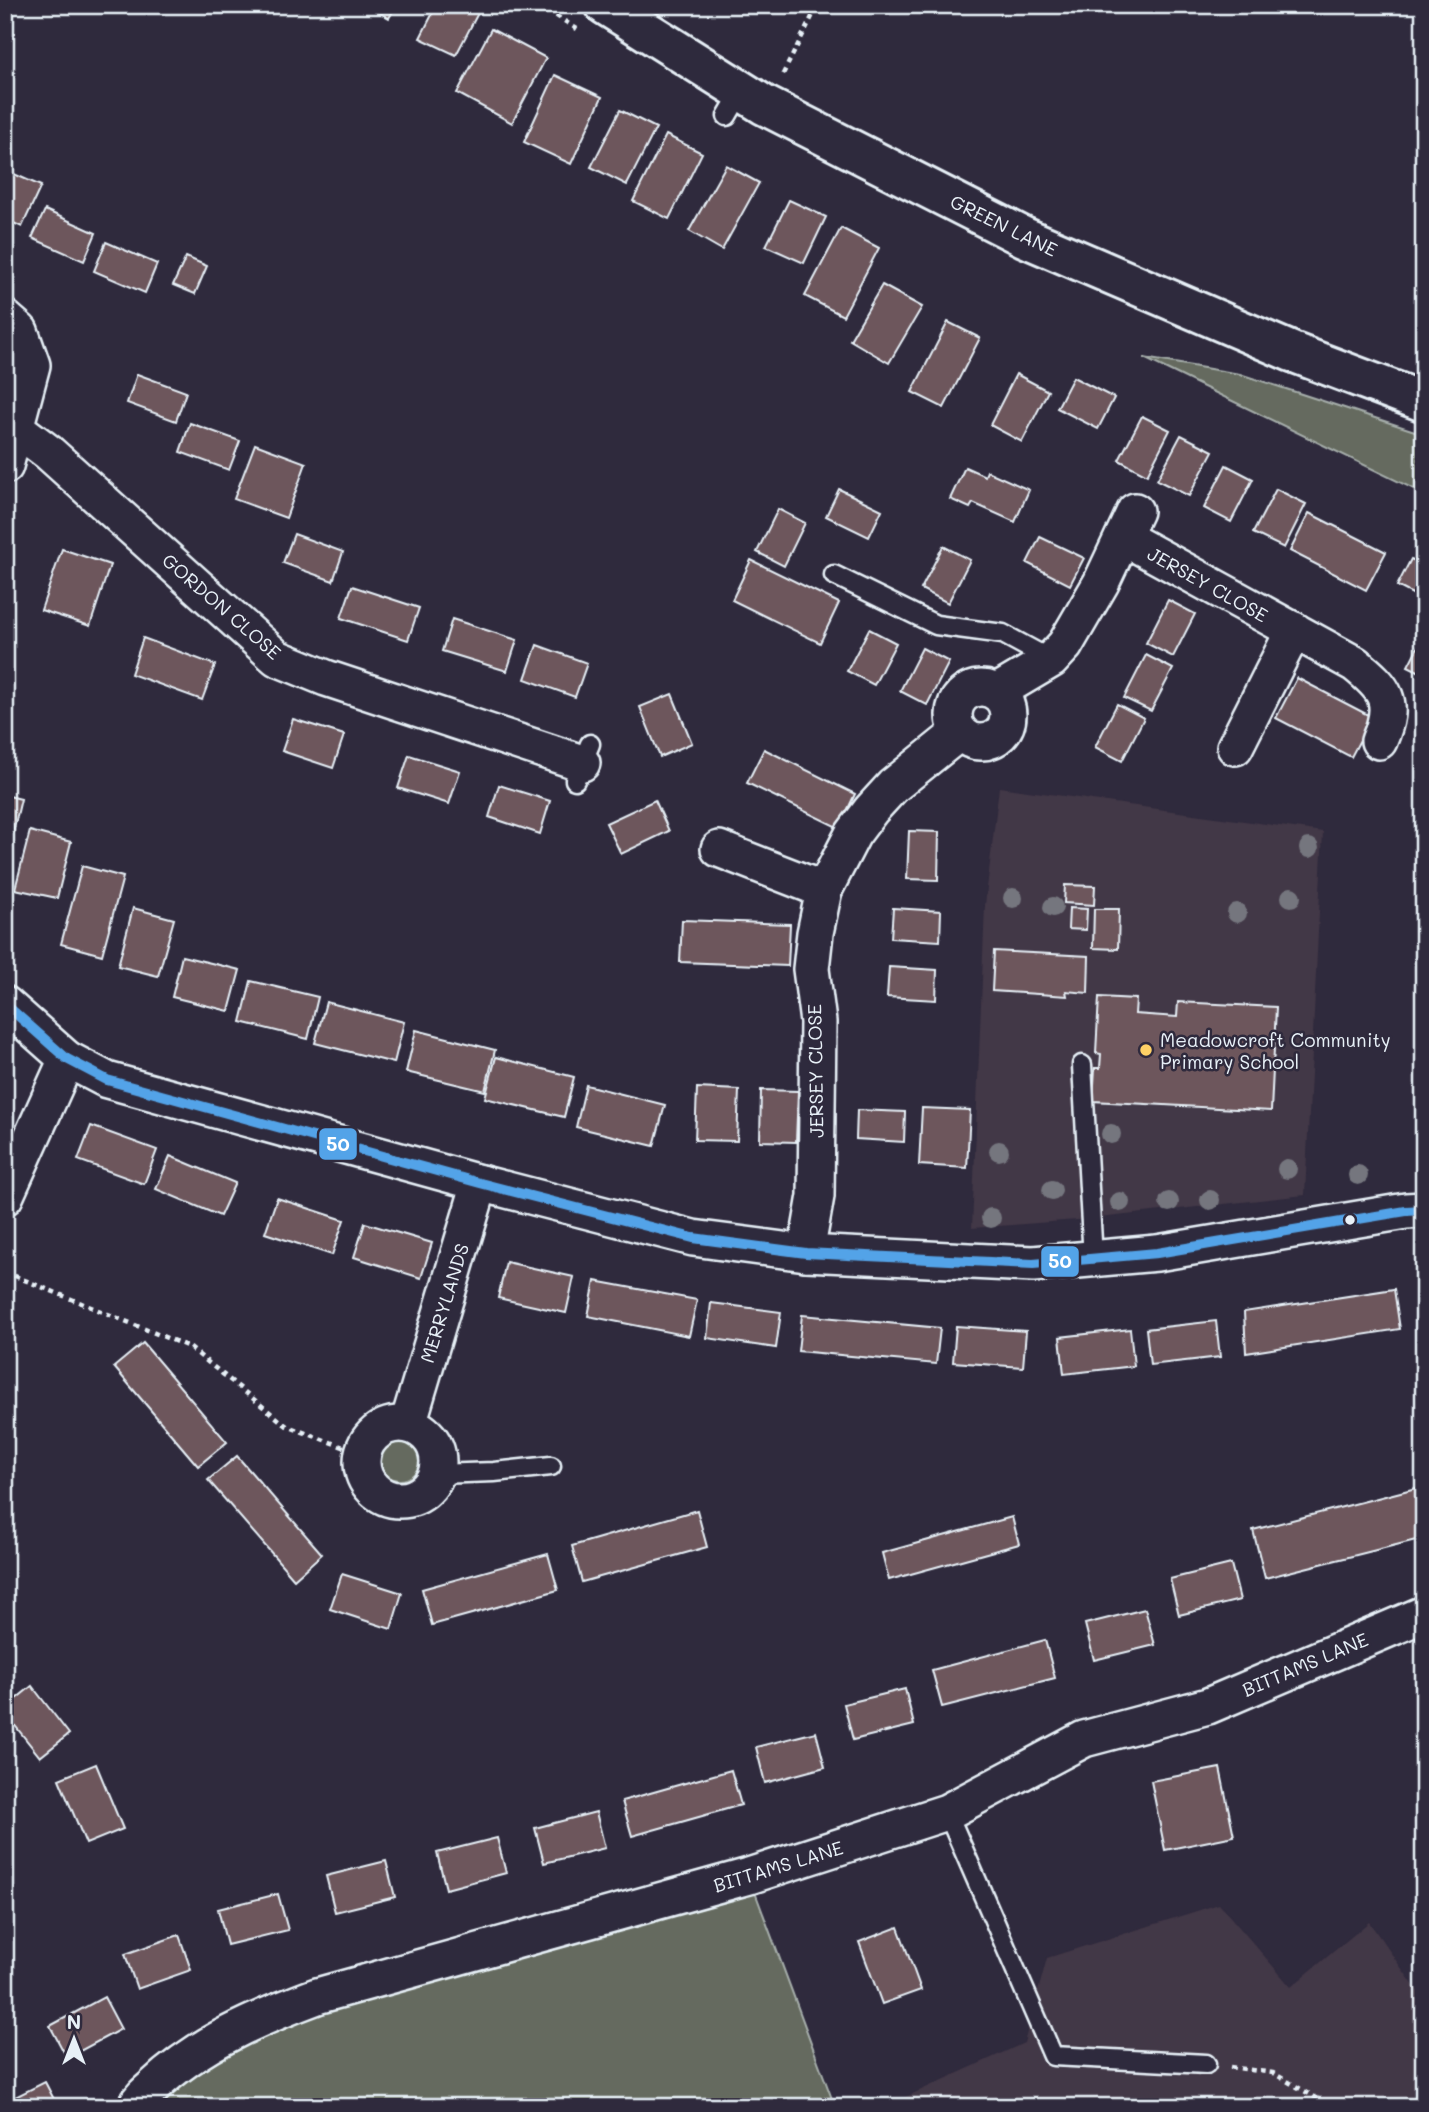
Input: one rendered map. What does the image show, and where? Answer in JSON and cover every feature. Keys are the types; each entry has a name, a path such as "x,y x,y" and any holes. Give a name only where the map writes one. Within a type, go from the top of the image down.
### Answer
{"street":[{"name":"GREEN LANE","path":"605,5 745,105 1024,237 1292,352 1424,402"},
{"path":"5,318 20,331 32,365 5,466"},
{"name":"GORDON CLOSE","path":"16,428 48,452 277,658 326,678 583,762"},
{"name":"JERSEY CLOSE","path":"806,1253 816,1196 818,1022 811,968 824,890 853,834 871,810 893,786 960,732 954,721 954,707 961,696 972,689 985,687 997,692 1051,660 1065,645 1101,583 1129,524 1294,630 1355,664 1380,684 1387,703 1388,720 1379,741"},
{"path":"1235,747 1294,630"},
{"path":"719,849 824,890"},
{"path":"5,1004 67,1059 107,1080 480,1183 692,1238 806,1253 1033,1264 1157,1253 1406,1210 1424,1210"},
{"path":"5,1197 67,1059"},
{"name":"MERRYLANDS","path":"408,1424 480,1183"},
{"path":"408,1424 427,1433 438,1451 437,1474 428,1489 412,1498 392,1499 372,1488 362,1472 362,1454 371,1436 379,1430 387,1425 408,1424"},
{"name":"BITTAMS LANE","path":"135,2107 172,2068 211,2043 263,2016 317,1996 750,1876 947,1811 1084,1739 1208,1706 1424,1614"}],"lane":[{"path":"834,575 936,625 1003,634 1051,660"},
{"path":"1082,1065 1093,1259"},
{"path":"437,1474 551,1466"},
{"path":"947,1811 1054,2056 1206,2064"}],"path":[{"path":"745,105 818,5"},
{"path":"5,1272 189,1347 287,1426 362,1454"},
{"path":"1206,2064 1273,2073 1332,2107"}],"shaded area":[{"name":"Meadowcroft Community Primary School","path":"999,787 1323,832 1305,1195 1090,1219 972,1228 985,905"},
{"path":"1219,1904 1291,1987 1369,1922 1424,2000 1424,2107 884,2107 1024,2043 1047,1958"}],"green space":[{"path":"1144,358 1240,374 1424,434 1424,494"},
{"path":"400,1442 413,1448 419,1461 413,1474 400,1480 387,1474 381,1461 387,1448"},
{"path":"749,1876 835,2107 135,2107 211,2043"}],"building":[{"path":"366,5 397,5 389,18"},
{"path":"437,5 462,5 478,13 456,55 420,38"},
{"path":"491,29 546,58 512,123 457,93"},
{"path":"555,75 602,97 571,164 524,142"},
{"path":"620,110 656,128 627,185 591,167"},
{"path":"666,135 702,153 669,219 633,201"},
{"path":"726,165 759,183 722,250 689,231"},
{"path":"5,170 41,186 22,227 5,219"},
{"path":"789,200 826,217 804,263 766,246"},
{"path":"45,210 96,233 84,261 32,238"},
{"path":"841,228 879,248 843,316 805,296"},
{"path":"106,242 157,264 145,293 94,271"},
{"path":"186,257 207,266 195,294 173,285"},
{"path":"882,285 922,307 889,363 850,340"},
{"path":"948,322 980,338 944,408 912,392"},
{"path":"137,374 186,392 176,421 127,403"},
{"path":"1016,374 1048,391 1022,442 990,425"},
{"path":"1073,377 1114,398 1098,429 1057,408"},
{"path":"1142,416 1170,430 1147,475 1119,460"},
{"path":"190,423 240,441 229,470 180,452"},
{"path":"1181,435 1213,451 1189,496 1157,480"},
{"path":"255,444 306,463 286,518 234,499"},
{"path":"1226,465 1253,479 1231,522 1204,508"},
{"path":"965,467 985,476 987,471 1029,490 1015,522 973,503 970,508 950,499"},
{"path":"839,489 882,510 869,537 826,516"},
{"path":"1276,489 1306,504 1284,548 1253,533"},
{"path":"778,509 805,523 784,566 757,552"},
{"path":"1309,513 1386,552 1366,590 1290,551"},
{"path":"294,534 343,552 333,581 283,563"},
{"path":"1040,537 1084,558 1070,585 1027,563"},
{"path":"943,546 970,560 948,603 921,589"},
{"path":"62,549 110,565 90,626 41,610"},
{"path":"1411,559 1424,565 1424,600 1397,586"},
{"path":"751,560 839,603 820,643 732,600"},
{"path":"352,586 419,608 408,640 341,618"},
{"path":"1168,600 1195,614 1173,657 1146,643"},
{"path":"452,619 517,640 507,671 442,651"},
{"path":"869,629 896,643 874,685 847,671"},
{"path":"1424,635 1424,674 1408,666"},
{"path":"143,638 215,665 202,700 131,674"},
{"path":"537,645 587,663 575,697 525,679"},
{"path":"922,648 949,662 927,705 900,691"},
{"path":"1146,655 1173,669 1151,711 1124,698"},
{"path":"1297,678 1372,717 1351,757 1276,718"},
{"path":"672,694 692,743 660,757 640,707"},
{"path":"1117,704 1144,718 1122,761 1095,747"},
{"path":"293,719 344,735 333,768 282,751"},
{"path":"764,749 855,794 839,828 747,783"},
{"path":"409,755 460,771 449,804 398,788"},
{"path":"499,785 550,801 540,834 489,817"},
{"path":"5,795 21,799 11,841 5,839"},
{"path":"655,800 669,831 621,854 606,823"},
{"path":"30,831 71,842 57,898 15,889"},
{"path":"909,831 939,832 938,880 907,879"},
{"path":"82,866 123,877 102,955 61,944"},
{"path":"1065,885 1095,886 1094,905 1064,903"},
{"path":"133,908 174,919 158,976 118,966"},
{"path":"893,908 941,911 940,941 891,938"},
{"path":"1069,908 1087,909 1086,930 1068,929"},
{"path":"1094,909 1119,909 1118,949 1093,948"},
{"path":"682,920 790,924 788,966 680,962"},
{"path":"994,951 1089,956 1088,993 1066,991 1067,996 992,991"},
{"path":"182,956 240,970 229,1011 172,997"},
{"path":"889,967 937,970 936,1000 887,997"},
{"path":"251,981 318,997 308,1039 241,1022"},
{"path":"1099,997 1136,999 1135,1014 1177,1017 1178,1002 1276,1007 1271,1111 1093,1101 1095,1068 1100,1068 1101,1054 1096,1053"},
{"path":"326,1002 404,1022 394,1063 315,1043"},
{"path":"416,1030 495,1050 485,1091 406,1072"},
{"path":"496,1057 574,1077 564,1117 485,1098"},
{"path":"586,1085 665,1105 654,1146 576,1127"},
{"path":"697,1088 739,1090 737,1141 695,1140"},
{"path":"761,1090 798,1091 796,1142 760,1141"},
{"path":"922,1108 970,1110 967,1168 919,1165"},
{"path":"857,1110 905,1112 904,1142 856,1139"},
{"path":"91,1126 157,1150 144,1184 78,1160"},
{"path":"170,1156 235,1183 220,1216 156,1189"},
{"path":"277,1198 344,1220 332,1255 265,1233"},
{"path":"365,1223 432,1243 421,1278 354,1257"},
{"path":"506,1262 574,1277 566,1313 498,1298"},
{"path":"595,1281 697,1300 689,1336 588,1316"},
{"path":"1394,1289 1400,1329 1246,1353 1244,1312"},
{"path":"711,1303 781,1312 776,1348 707,1338"},
{"path":"802,1315 940,1328 936,1364 798,1351"},
{"path":"1216,1321 1220,1357 1150,1365 1146,1329"},
{"path":"956,1326 1026,1331 1023,1367 953,1362"},
{"path":"1130,1329 1134,1366 1064,1374 1060,1337"},
{"path":"143,1343 227,1442 198,1466 114,1367"},
{"path":"237,1456 322,1554 294,1579 208,1480"},
{"path":"1420,1487 1424,1501 1424,1538 1265,1578 1253,1530"},
{"path":"697,1510 707,1547 582,1582 572,1546"},
{"path":"1012,1517 1019,1544 889,1580 882,1553"},
{"path":"548,1554 558,1590 432,1625 422,1589"},
{"path":"1231,1564 1240,1600 1179,1615 1170,1579"},
{"path":"342,1574 402,1593 391,1629 330,1609"},
{"path":"1145,1609 1155,1645 1094,1660 1085,1624"},
{"path":"1045,1640 1055,1678 942,1707 932,1670"},
{"path":"32,1686 69,1734 40,1757 5,1713 5,1708"},
{"path":"905,1689 914,1725 853,1740 844,1704"},
{"path":"816,1732 825,1767 765,1783 756,1747"},
{"path":"96,1764 123,1829 86,1844 59,1779"},
{"path":"1220,1768 1234,1836 1165,1850 1151,1781"},
{"path":"731,1770 741,1805 632,1836 622,1801"},
{"path":"596,1812 605,1848 544,1863 535,1828"},
{"path":"497,1838 506,1873 446,1889 437,1853"},
{"path":"386,1861 395,1897 335,1912 326,1876"},
{"path":"278,1894 288,1930 227,1945 218,1909"},
{"path":"898,1927 921,1990 882,2004 859,1942"},
{"path":"179,1935 191,1970 137,1989 125,1954"},
{"path":"104,1997 121,2029 67,2058 50,2026"},
{"path":"45,2082 58,2107 5,2107 5,2102"}],"transit line":[{"name":"50","path":"5,1004 67,1059 107,1080 480,1183 693,1238 806,1253 1033,1264 1157,1253 1424,1210"}],"place":[{"name":"Meadowcroft Community Primary School","path":"1146,1050"}]}
